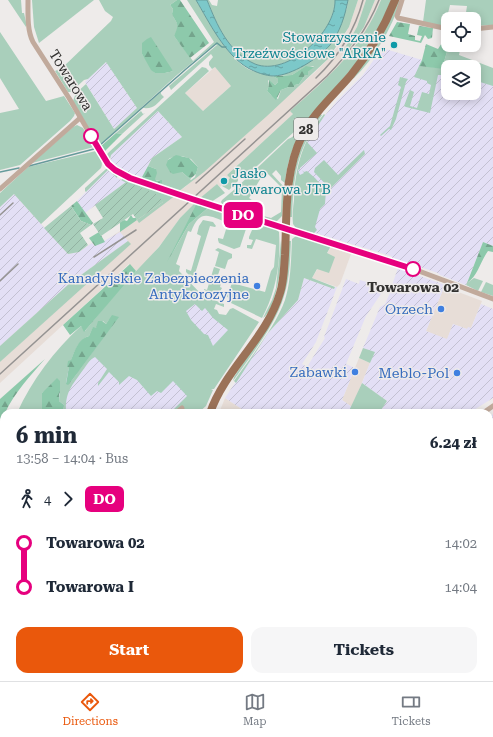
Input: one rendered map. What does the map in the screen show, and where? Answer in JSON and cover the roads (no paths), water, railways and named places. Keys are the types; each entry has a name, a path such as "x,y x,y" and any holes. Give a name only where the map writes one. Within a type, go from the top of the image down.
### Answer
{"main road":[{"name":"28","path":"212,409 216,398 266,323 276,303 282,283 289,175 302,135 315,115 350,76 369,51 383,29 395,0"}],"street":[{"name":"Towarowa","path":"28,0 30,35 105,160 122,174 134,180 180,195 394,262 493,299"},
{"path":"402,0 396,16 398,18 441,27"},
{"path":"481,28 493,27"},
{"path":"0,189 80,118"}],"water":[{"path":"196,0 207,0 219,28 238,52 255,64 268,66 281,64 295,58 307,49 319,38 327,25 333,12 335,0 348,0 344,18 334,40 330,45 312,61 289,73 274,76 264,75 251,69 232,55 212,28"}],"waterway":[{"path":"99,146 217,43 222,47 226,47"},
{"path":"29,166 94,149"},
{"path":"0,172 19,168"}],"railway":[{"path":"316,78 339,52 356,22 363,0"},
{"path":"0,374 327,76 357,41 379,0"},
{"path":"196,183 245,139"},
{"path":"0,215 13,203"},
{"path":"94,257 136,230"},
{"path":"0,281 18,264"}],"place":[{"name":"Stowarzyszenie Trzeźwościowe \"ARKA\"","path":"394,45"},
{"name":"Jasło Towarowa JTB","path":"224,181"},
{"name":"Towarowa 02","path":"413,269"},
{"name":"Kanadyjskie Zabezpieczenia Antykorozyjne","path":"257,286"},
{"name":"Orzech","path":"441,309"},
{"name":"Zabawki","path":"355,372"},
{"name":"Meblo-Pol","path":"457,373"}]}
